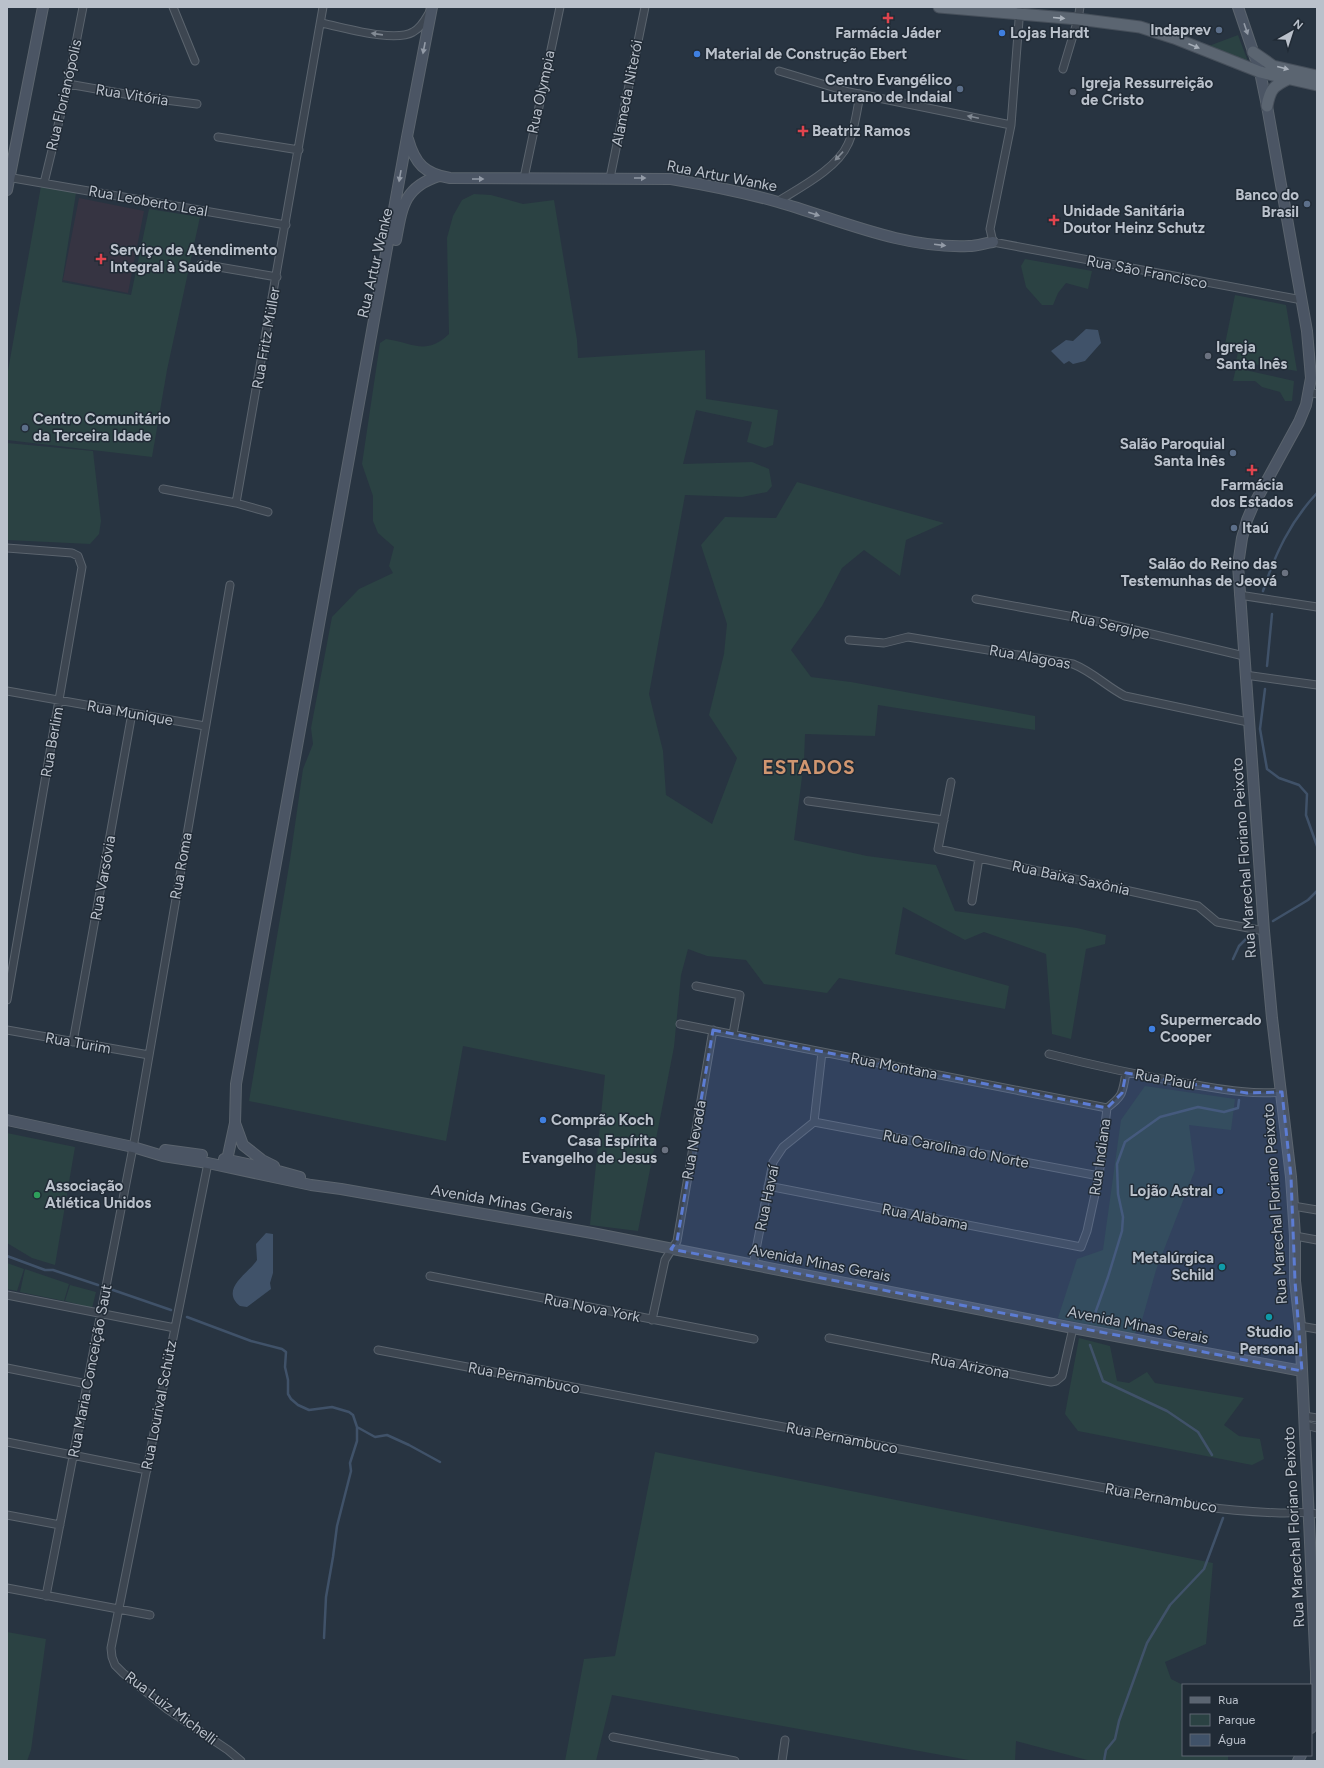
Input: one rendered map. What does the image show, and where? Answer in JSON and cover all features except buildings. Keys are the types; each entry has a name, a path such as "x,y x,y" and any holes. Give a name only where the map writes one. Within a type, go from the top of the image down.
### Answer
{"main road":[{"path":"7,190 8,177 43,7"},
{"path":"939,7 1020,11 1127,25 1152,30 1260,72 1317,85"},
{"name":"Rua Marechal Floriano Peixoto","path":"1238,7 1260,72 1267,106 1307,331 1313,393 1306,405 1296,429 1257,497 1247,520 1239,556 1239,595 1264,932 1293,1206 1295,1281 1300,1326 1305,1420 1313,1513 1316,1700 1312,1722"},
{"path":"233,1164 236,1123 236,1084 407,137 432,8"},
{"path":"1253,52 1273,66 1317,76"},
{"path":"1267,106 1269,93 1288,79"},
{"name":"Rua Artur Wanke","path":"407,137 411,151 417,161 430,173 439,176 478,179 671,179 710,186 777,202 870,232 909,241 945,246 970,246 993,242"},
{"name":"Rua Artur Wanke","path":"369,350 382,303 403,205 408,196 418,185 439,176"},
{"name":"Avenida Minas Gerais","path":"7,1120 136,1148 163,1156 208,1163 233,1164 264,1176 671,1249 1073,1328 1302,1371"},
{"path":"236,1123 244,1145 262,1160 298,1176"},
{"path":"233,1164 244,1145"},
{"name":"Avenida Minas Gerais","path":"136,1148 182,1151 233,1164 298,1176 332,1188"}],"street":[{"name":"Rua Florianópolis","path":"44,183 68,84 82,7"},
{"path":"174,7 195,61"},
{"name":"Rua Fritz Müller","path":"236,503 277,277 323,7"},
{"name":"Rua Olympia","path":"524,178 560,7"},
{"name":"Alameda Niterói","path":"610,178 644,7"},
{"path":"1062,69 1078,19 1080,7"},
{"path":"321,23 363,32 406,36 415,32 421,26 432,8"},
{"path":"993,242 990,229 1011,125 1020,11"},
{"path":"779,71 860,94 1011,125"},
{"name":"Rua Vitória","path":"68,84 142,97 197,104"},
{"path":"777,202 821,173 844,152 851,134 860,94"},
{"path":"218,137 299,150"},
{"name":"Rua Leoberto Leal","path":"8,177 286,225"},
{"name":"Rua São Francisco","path":"993,242 1302,300"},
{"path":"201,264 277,277"},
{"path":"163,489 236,503 268,512"},
{"name":"Rua Berlim","path":"7,548 72,553 78,556 82,562 7,1000"},
{"name":"Rua Roma","path":"136,1148 149,1055 230,585"},
{"path":"1239,595 1317,607"},
{"name":"Rua Sergipe","path":"976,599 1101,622 1244,656"},
{"name":"Rua Alagoas","path":"849,640 884,643 908,637 1059,661 1084,668 1125,696 1248,722"},
{"path":"1245,675 1317,685"},
{"name":"Rua Munique","path":"7,692 205,726"},
{"name":"Rua Varsóvia","path":"73,1042 132,713"},
{"name":"Rua Baixa Saxônia","path":"951,782 938,849 1198,906 1216,922 1264,932"},
{"path":"808,802 944,820"},
{"path":"972,901 979,858"},
{"path":"696,986 740,995 733,1034"},
{"name":"Rua Montana","path":"680,1024 1107,1108"},
{"name":"Rua Turim","path":"7,1030 149,1055"},
{"name":"Rua Nevada","path":"652,1320 665,1260 677,1241 713,1030"},
{"path":"814,1122 822,1052"},
{"name":"Rua Piauí","path":"1049,1054 1126,1073 1247,1093 1282,1092"},
{"name":"Rua Indiana","path":"1081,1248 1087,1231 1099,1176 1107,1108 1118,1099 1122,1093 1126,1073"},
{"name":"Rua Carolina do Norte","path":"814,1122 1099,1176"},
{"name":"Rua Havaí","path":"753,1265 773,1162 783,1147 814,1122"},
{"name":"Rua Maria Conceição Saut","path":"46,1596 101,1313 136,1148"},
{"name":"Rua Lourival Schütz","path":"111,1648 208,1163"},
{"name":"Rua Alabama","path":"768,1186 1081,1248"},
{"path":"1293,1206 1317,1210"},
{"path":"1295,1236 1317,1240"},
{"name":"Rua Nova York","path":"430,1276 754,1340"},
{"path":"7,1295 174,1328"},
{"path":"1300,1326 1317,1329"},
{"name":"Rua Arizona","path":"829,1338 1051,1382 1062,1376 1073,1328"},
{"name":"Rua Pernambuco","path":"378,1350 1200,1506 1243,1511 1313,1513"},
{"path":"7,1368 87,1384"},
{"path":"1305,1420 1317,1418"},
{"path":"1305,1420 1317,1428"},
{"path":"7,1442 147,1470"},
{"path":"7,1515 60,1525"},
{"path":"7,1588 150,1615"},
{"name":"Rua Luiz Michelli","path":"111,1648 115,1665 123,1673 167,1709 228,1750 241,1761"},
{"path":"613,1737 735,1761"},
{"path":"782,1761 785,1740"}],"highlighted area":[{"path":"713,1030 1107,1108 1122,1093 1126,1073 1247,1093 1282,1092 1291,1177 1295,1281 1302,1371 671,1249 677,1241"}],"shaded area":[{"name":"Serviço de Atendimento Integral à Saúde","path":"79,198 144,211 128,293 63,280"}],"green space":[{"path":"1238,35 1249,64 1206,47"},
{"path":"41,186 76,193 62,282 131,295 149,209 200,217 167,370 152,457 7,440 7,376"},
{"path":"474,194 491,195 523,204 554,200 577,340 578,358 705,350 706,399 778,410 773,445 765,448 747,442 752,422 696,410 683,464 752,462 769,469 772,486 767,492 742,497 685,495 649,694 663,751 666,795 712,824 737,758 709,715 724,654 727,624 701,545 725,517 776,518 797,482 944,523 906,540 900,576 864,550 842,568 822,606 791,650 811,677 851,682 1035,716 1035,730 878,705 875,736 805,734 804,761 794,840 867,856 936,865 955,911 1077,928 1106,935 1105,944 1086,949 1071,1039 1052,1034 1046,954 984,932 965,940 903,907 895,954 1009,986 1005,1009 839,978 827,993 764,984 746,960 707,956 688,949 681,975 674,1047 638,1231 590,1225 605,1075 463,1046 446,1141 249,1101 290,860 303,769 313,744 311,728 332,617 359,589 393,573 389,566 394,547 378,533 373,521 373,496 362,464 380,343 386,339 412,345 426,346 433,345 441,341 449,334 447,238 453,216 462,200"},
{"path":"1025,259 1092,271 1088,289 1066,283 1058,293 1053,305 1042,305 1026,287 1021,266"},
{"path":"1235,295 1286,305 1297,371 1236,361 1238,352 1224,349"},
{"path":"1236,368 1294,381 1292,401 1285,401 1280,392 1262,387 1255,381 1233,381"},
{"path":"7,443 93,451 101,521 99,534 90,544 7,540"},
{"path":"1145,1086 1235,1099 1231,1130 1189,1125 1195,1170 1156,1270 1142,1320 1134,1335 1058,1318 1077,1259 1103,1250 1121,1120"},
{"name":"Associação Atlética Unidos","path":"7,1133 75,1147 55,1265 32,1258 7,1243"},
{"path":"7,1263 24,1269 17,1291 7,1289"},
{"path":"25,1269 69,1284 64,1301 20,1292"},
{"path":"70,1285 96,1292 92,1308 65,1301"},
{"path":"1079,1338 1110,1346 1117,1381 1129,1383 1147,1372 1155,1383 1244,1398 1224,1425 1239,1436 1260,1439 1264,1459 1252,1465 1078,1431 1065,1414"},
{"path":"655,1452 1213,1563 1206,1644 1165,1662 1171,1679 1182,1684 1182,1756 1228,1756 1228,1761 1091,1761 1016,1741 1015,1761 974,1761 612,1695 596,1761 565,1761 584,1659 615,1656"},
{"path":"7,1632 46,1639 31,1750 27,1761 7,1761"}],"water":[{"path":"1086,329 1098,330 1101,343 1085,361 1073,364 1069,361 1064,364 1051,351 1066,340 1073,341"},
{"path":"266,1233 273,1234 273,1273 270,1283 271,1289 247,1307 240,1306 234,1300 234,1287 257,1260 256,1244"}],"waterway":[{"path":"1263,591 1284,539 1299,515 1317,493"},
{"path":"1267,666 1272,614"},
{"path":"1265,689 1260,729 1267,769 1279,778 1299,785 1307,794 1306,815 1317,846"},
{"path":"1273,921 1308,900 1317,891"},
{"path":"1233,959 1239,946 1250,935"},
{"path":"1092,1322 1122,1231 1123,1217 1118,1194 1117,1164 1125,1142 1160,1117 1198,1107 1224,1112 1238,1108 1239,1100"},
{"path":"7,1256 45,1270 53,1270 98,1285"},
{"path":"113,1290 171,1310"},
{"path":"187,1317 251,1341 282,1349 286,1352 285,1367 288,1380 288,1394 291,1399 298,1405 309,1410 332,1407 349,1412 353,1415 357,1427 357,1441 350,1463 351,1471 337,1526 326,1597 324,1638"},
{"path":"1090,1345 1103,1381 1167,1411 1198,1432 1212,1455"},
{"path":"357,1427 375,1437 387,1435 440,1462"},
{"path":"1104,1761 1106,1750 1115,1739 1119,1721 1147,1643 1170,1605 1204,1569 1223,1518"}],"place":[{"name":"Farmácia Jáder","path":"888,18"},
{"name":"Indaprev","path":"1219,30"},
{"name":"Lojas Hardt","path":"1002,33"},
{"name":"Material de Construção Ebert","path":"697,54"},
{"name":"Centro Evangélico Luterano de Indaial","path":"960,89"},
{"name":"Igreja Ressurreição de Cristo","path":"1073,92"},
{"name":"Beatriz Ramos","path":"803,131"},
{"name":"Banco do Brasil","path":"1307,204"},
{"name":"Unidade Sanitária Doutor Heinz Schutz","path":"1054,220"},
{"name":"Serviço de Atendimento Integral à Saúde","path":"101,259"},
{"name":"Igreja Santa Inês","path":"1208,356"},
{"name":"Centro Comunitário da Terceira Idade","path":"25,428"},
{"name":"Salão Paroquial Santa Inês","path":"1233,453"},
{"name":"Farmácia dos Estados","path":"1252,470"},
{"name":"Itaú","path":"1234,528"},
{"name":"Salão do Reino das Testemunhas de Jeová","path":"1285,573"},
{"name":"Supermercado Cooper","path":"1152,1029"},
{"name":"Comprão Koch","path":"543,1120"},
{"name":"Casa Espírita Evangelho de Jesus","path":"665,1150"},
{"name":"Lojão Astral","path":"1220,1191"},
{"name":"Associação Atlética Unidos","path":"37,1195"},
{"name":"Metalúrgica Schild","path":"1222,1267"},
{"name":"Studio Personal","path":"1269,1317"}],"district":[{"name":"ESTADOS","path":"809,767"}]}
